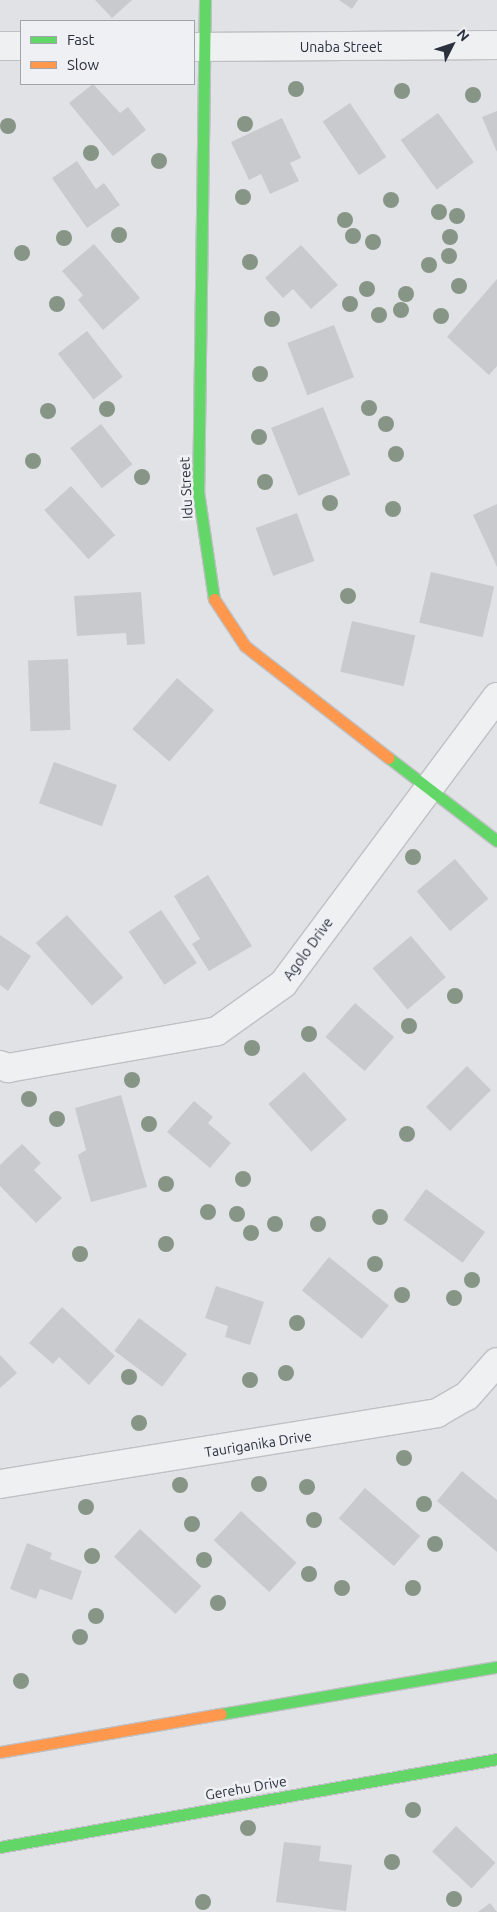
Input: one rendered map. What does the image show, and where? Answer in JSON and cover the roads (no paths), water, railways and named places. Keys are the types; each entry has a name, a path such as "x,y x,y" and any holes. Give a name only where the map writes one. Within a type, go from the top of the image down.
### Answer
{"street":[{"name":"Idu Street","path":"205,0 199,47 198,491 213,597 245,646 497,841"},
{"path":"0,46 20,46"},
{"name":"Unaba Street","path":"199,47 493,47"},
{"name":"Agolo Drive","path":"0,1065 8,1068 217,1031 283,984 426,786 497,697"},
{"name":"Tauriganika Drive","path":"0,1484 428,1415 467,1396 497,1362"},
{"path":"0,1752 497,1667"},
{"name":"Gerehu Drive","path":"0,1847 497,1759"}]}
